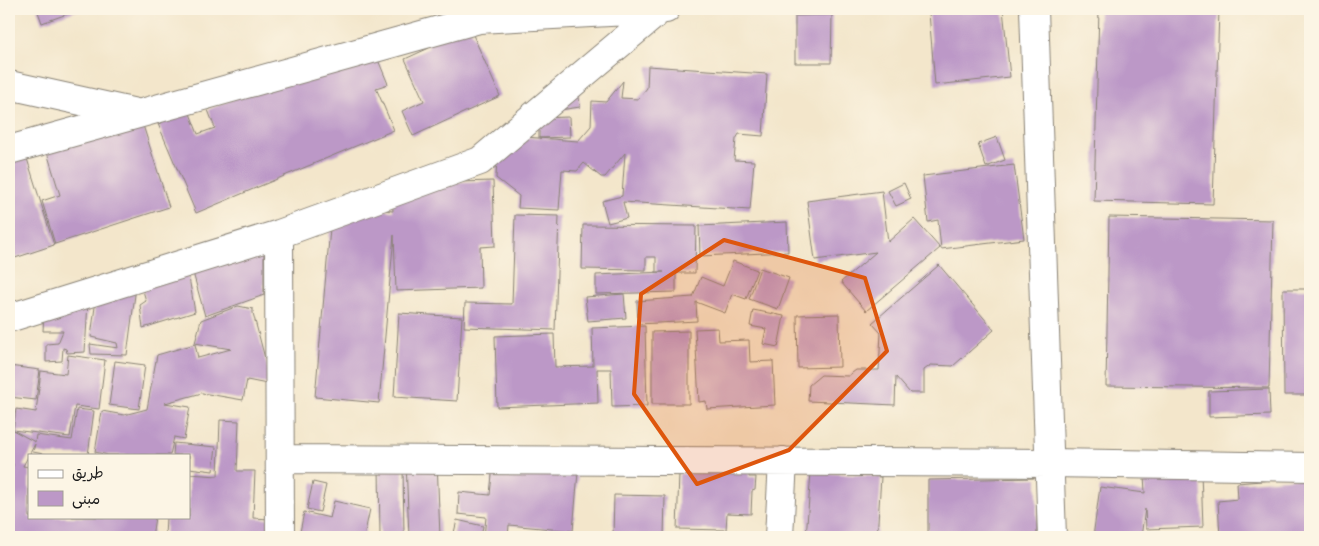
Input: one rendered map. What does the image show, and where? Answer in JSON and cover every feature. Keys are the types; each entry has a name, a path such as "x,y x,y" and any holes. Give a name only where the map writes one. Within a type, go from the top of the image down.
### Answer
{"street":[{"path":"9,318 279,234 480,160 661,9"},
{"path":"9,150 479,19 673,9"},
{"path":"1034,9 1052,537"},
{"path":"9,85 140,114"},
{"path":"279,234 280,537"},
{"path":"280,458 1049,463 1310,467"},
{"path":"779,537 783,461"}],"highlighted area":[{"path":"724,240 865,278 887,351 789,450 697,484 634,394 641,294"}],"building":[{"path":"37,9 81,9 42,23"},
{"path":"975,9 1003,9 1010,77 935,85 929,13"},
{"path":"1099,9 1219,9 1213,204 1094,201"},
{"path":"832,15 831,63 795,63 795,16"},
{"path":"466,19 500,96 413,136 402,111 424,101 405,59 429,48 425,38"},
{"path":"369,38 388,84 376,88 394,130 196,213 158,124 189,111 198,134 215,128 208,110"},
{"path":"648,66 767,74 763,136 739,134 736,139 734,160 754,161 750,210 623,202 627,218 608,223 602,201 622,196 625,153 605,177 601,177 584,163 577,171 562,170 559,210 518,208 519,196 496,178 498,135 578,141 591,126 592,101 606,102 623,81 621,98 638,99 647,88"},
{"path":"578,87 580,107 553,111"},
{"path":"569,117 570,137 539,138 539,118"},
{"path":"141,119 169,207 55,244 42,201 60,195 46,149"},
{"path":"997,137 1005,160 986,167 978,144"},
{"path":"24,149 54,245 9,260 9,154"},
{"path":"1014,165 1024,239 941,249 938,220 928,222 923,176"},
{"path":"493,181 495,246 480,247 481,288 396,291 394,235 379,403 315,397 332,206 393,211 392,184"},
{"path":"904,183 911,199 896,206 888,191"},
{"path":"882,191 888,242 914,219 940,248 866,311 841,282 876,252 815,260 807,201"},
{"path":"515,215 559,216 555,330 464,327 465,303 512,304"},
{"path":"1109,217 1273,220 1269,388 1106,386"},
{"path":"787,222 788,252 700,256 699,226"},
{"path":"583,225 696,226 695,273 676,273 676,292 596,294 596,275 664,272 656,272 656,257 646,257 646,270 582,269"},
{"path":"264,247 264,295 205,316 192,269"},
{"path":"733,261 757,270 746,299 732,294 725,313 696,302 697,321 638,324 637,301 693,297 701,277 723,286"},
{"path":"939,265 994,330 953,366 931,365 924,370 924,393 910,393 896,377 895,405 808,401 809,385 821,375 848,376 856,370 879,370 881,333 872,323"},
{"path":"760,268 789,278 778,309 749,299"},
{"path":"188,272 195,312 143,328 140,305 146,301 142,287"},
{"path":"136,287 127,355 91,354 90,344 118,348 117,343 91,337 96,299"},
{"path":"1283,289 1310,289 1310,395 1284,395"},
{"path":"624,294 626,318 588,321 585,297"},
{"path":"88,302 85,352 67,353 66,349 63,348 62,361 46,362 46,344 58,343 63,331 43,331 44,312"},
{"path":"238,306 253,309 272,385 247,380 243,400 202,393 165,403 190,407 184,439 174,437 170,454 104,454 95,452 102,411 124,415 147,409 157,355 195,344 198,358 231,349 195,343 201,320"},
{"path":"753,310 784,316 778,347 763,344 766,329 750,326"},
{"path":"399,313 462,317 457,401 394,397"},
{"path":"839,314 840,367 798,368 797,315"},
{"path":"645,326 647,406 612,407 611,369 597,369 598,403 497,407 495,336 554,334 555,367 593,366 592,328"},
{"path":"718,328 719,341 749,340 750,362 773,361 775,405 707,409 706,401 699,402 695,329"},
{"path":"689,331 689,404 652,404 652,332"},
{"path":"68,355 105,360 99,409 75,406 70,437 13,430 16,409 36,412 41,371 66,374"},
{"path":"115,361 145,365 139,409 109,405"},
{"path":"9,366 40,370 36,400 9,397"},
{"path":"1269,389 1270,415 1209,417 1209,391"},
{"path":"77,409 94,411 88,454 44,454 33,452 35,444 28,454 23,466 28,467 28,518 155,518 152,537 9,537 9,464 14,465 9,462 9,428 35,442 36,435 72,440"},
{"path":"220,420 239,421 237,471 255,471 253,518 270,519 269,537 165,537 166,518 190,518 190,474 218,476"},
{"path":"174,443 216,447 213,471 190,468 190,454 173,454"},
{"path":"437,460 440,537 409,537 406,462"},
{"path":"493,464 578,472 573,531 509,525 508,537 484,537 486,517 458,514 459,492 490,495"},
{"path":"403,465 404,537 380,537 379,466"},
{"path":"749,469 749,477 756,477 755,490 752,491 751,514 727,513 726,530 677,529 679,474"},
{"path":"811,472 881,477 877,537 806,537"},
{"path":"1201,472 1203,527 1146,529 1145,509 1141,537 1093,537 1100,487 1145,493 1144,474"},
{"path":"1310,477 1310,535 1220,537 1218,501 1238,499 1237,483"},
{"path":"1037,478 1037,537 928,537 928,480"},
{"path":"313,482 326,485 320,512 307,509"},
{"path":"614,495 665,496 664,537 613,537"},
{"path":"334,501 370,509 364,537 324,537 300,532 304,512 330,518"},
{"path":"457,520 483,526 481,537 453,537"}]}
